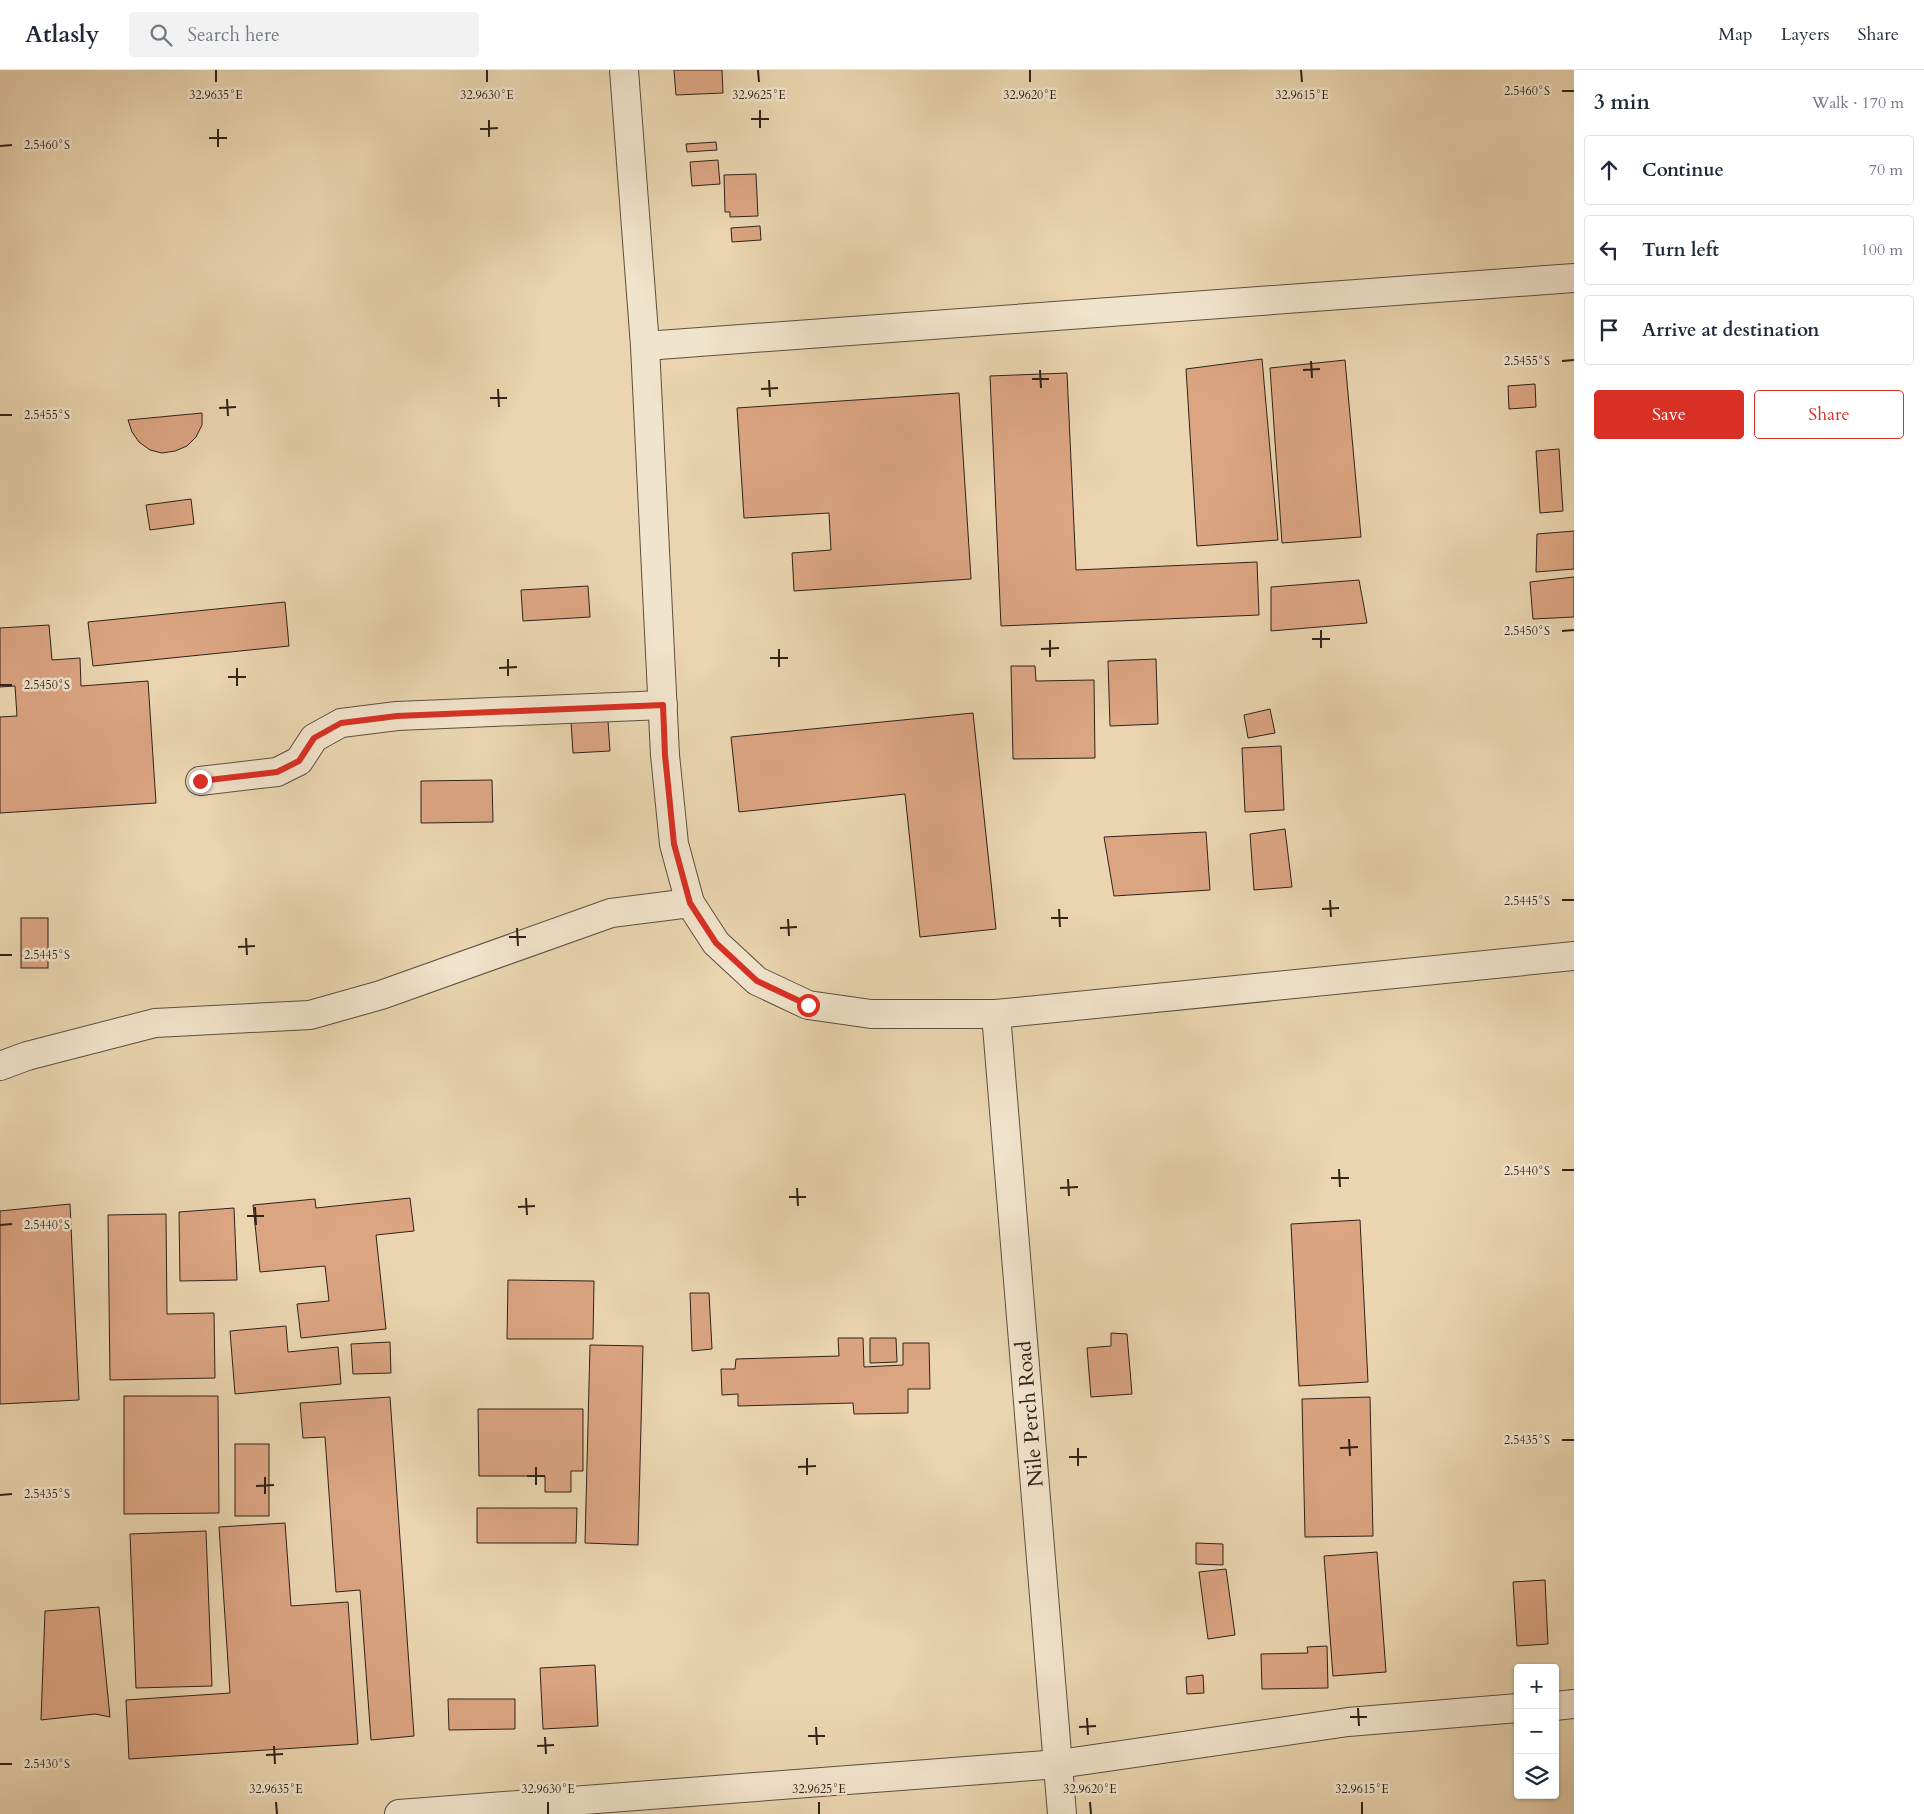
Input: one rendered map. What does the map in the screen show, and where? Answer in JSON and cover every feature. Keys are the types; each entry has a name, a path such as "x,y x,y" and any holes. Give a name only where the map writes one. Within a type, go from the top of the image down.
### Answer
{"street":[{"path":"624,70 645,346 665,755 674,844 690,903 716,943 757,981 808,1005 871,1014 996,1014 1574,956"},
{"path":"645,346 1574,278"},
{"path":"200,781 277,772 299,761 314,738 341,723 397,716 663,705"},
{"path":"0,1066 26,1056 155,1023 310,1015 381,995 612,913 690,903"},
{"name":"Nile Perch Road","path":"996,1014 1062,1814"},
{"path":"1559,1706 1574,1704"},
{"path":"399,1814 1059,1764 1348,1722 1514,1708"}],"building":[{"path":"674,70 722,70 723,93 676,95"},
{"path":"716,142 717,150 687,152 686,144"},
{"path":"718,160 720,184 692,186 690,162"},
{"path":"756,174 758,216 730,217 730,212 725,212 724,175"},
{"path":"760,226 761,240 732,242 731,228"},
{"path":"1262,359 1278,540 1197,546 1186,369"},
{"path":"1345,360 1361,537 1282,543 1270,368"},
{"path":"1067,373 1076,570 1257,562 1259,615 1001,626 990,376"},
{"path":"1535,384 1536,407 1509,409 1508,386"},
{"path":"959,393 971,579 794,591 792,553 831,550 829,513 744,518 737,408"},
{"path":"202,413 202,425 196,437 187,446 175,451 162,453 150,450 139,442 132,432 128,420"},
{"path":"1559,449 1563,511 1540,513 1536,451"},
{"path":"191,499 194,524 150,530 146,505"},
{"path":"1574,531 1574,569 1536,572 1537,534"},
{"path":"1574,577 1574,617 1533,619 1530,582"},
{"path":"1359,580 1367,623 1271,631 1271,587"},
{"path":"588,586 590,617 523,621 521,590"},
{"path":"285,602 289,646 93,666 88,622"},
{"path":"49,625 52,660 80,658 81,686 148,681 156,803 0,813 0,717 17,716 15,686 0,687 0,628"},
{"path":"1156,659 1158,724 1110,726 1108,661"},
{"path":"1011,666 1035,666 1036,681 1094,680 1095,758 1013,759"},
{"path":"1270,709 1275,733 1248,738 1244,715"},
{"path":"973,713 996,929 920,937 905,794 739,812 731,737"},
{"path":"608,721 610,751 573,753 571,722"},
{"path":"1281,746 1284,810 1245,812 1242,748"},
{"path":"492,780 493,822 421,823 421,781"},
{"path":"1285,829 1292,887 1254,890 1250,834"},
{"path":"1206,832 1210,890 1114,896 1104,837"},
{"path":"21,918 48,918 48,968 21,968"},
{"path":"410,1198 414,1231 376,1235 386,1329 301,1338 297,1304 329,1301 325,1266 260,1272 253,1205 315,1199 316,1208"},
{"path":"70,1204 79,1400 0,1404 0,1211"},
{"path":"234,1208 237,1280 180,1281 179,1212"},
{"path":"166,1214 167,1314 214,1313 215,1378 110,1380 108,1215"},
{"path":"1360,1220 1368,1382 1299,1386 1291,1224"},
{"path":"508,1280 594,1281 593,1339 507,1339"},
{"path":"690,1293 709,1293 712,1349 692,1351"},
{"path":"286,1326 288,1352 338,1347 341,1384 235,1394 230,1331"},
{"path":"1111,1333 1127,1334 1132,1394 1091,1397 1087,1348 1111,1346"},
{"path":"838,1338 863,1338 864,1367 903,1365 903,1343 929,1343 930,1389 908,1389 908,1413 854,1414 853,1403 738,1406 738,1394 722,1395 721,1369 735,1369 736,1359 839,1356"},
{"path":"870,1338 896,1338 897,1362 870,1363"},
{"path":"390,1342 391,1373 353,1374 351,1344"},
{"path":"590,1345 643,1346 638,1545 585,1543"},
{"path":"124,1396 218,1396 219,1513 124,1514"},
{"path":"390,1397 414,1736 371,1740 360,1590 336,1592 325,1437 303,1438 300,1403"},
{"path":"1370,1397 1373,1536 1305,1537 1302,1399"},
{"path":"478,1409 583,1409 583,1471 571,1471 571,1492 545,1492 545,1476 479,1476"},
{"path":"235,1444 269,1444 269,1516 235,1516"},
{"path":"477,1508 577,1508 576,1543 477,1543"},
{"path":"285,1523 291,1606 348,1602 358,1744 129,1759 126,1700 230,1693 219,1527"},
{"path":"206,1531 212,1686 136,1688 130,1534"},
{"path":"1196,1543 1223,1544 1223,1565 1196,1564"},
{"path":"1377,1552 1386,1672 1333,1676 1324,1556"},
{"path":"1226,1569 1235,1635 1208,1639 1199,1572"},
{"path":"1545,1580 1548,1644 1517,1646 1513,1582"},
{"path":"99,1607 110,1717 95,1714 41,1720 45,1611"},
{"path":"1327,1646 1328,1688 1262,1689 1261,1654 1308,1653 1307,1647"},
{"path":"595,1665 598,1726 543,1729 540,1668"},
{"path":"1203,1675 1204,1693 1187,1694 1186,1677"},
{"path":"448,1699 515,1699 515,1729 449,1730"}],"route":[{"path":"200,781 277,772 299,761 314,738 341,723 397,716 663,705 665,755 674,844 690,903 716,943 757,981 808,1005"}]}
